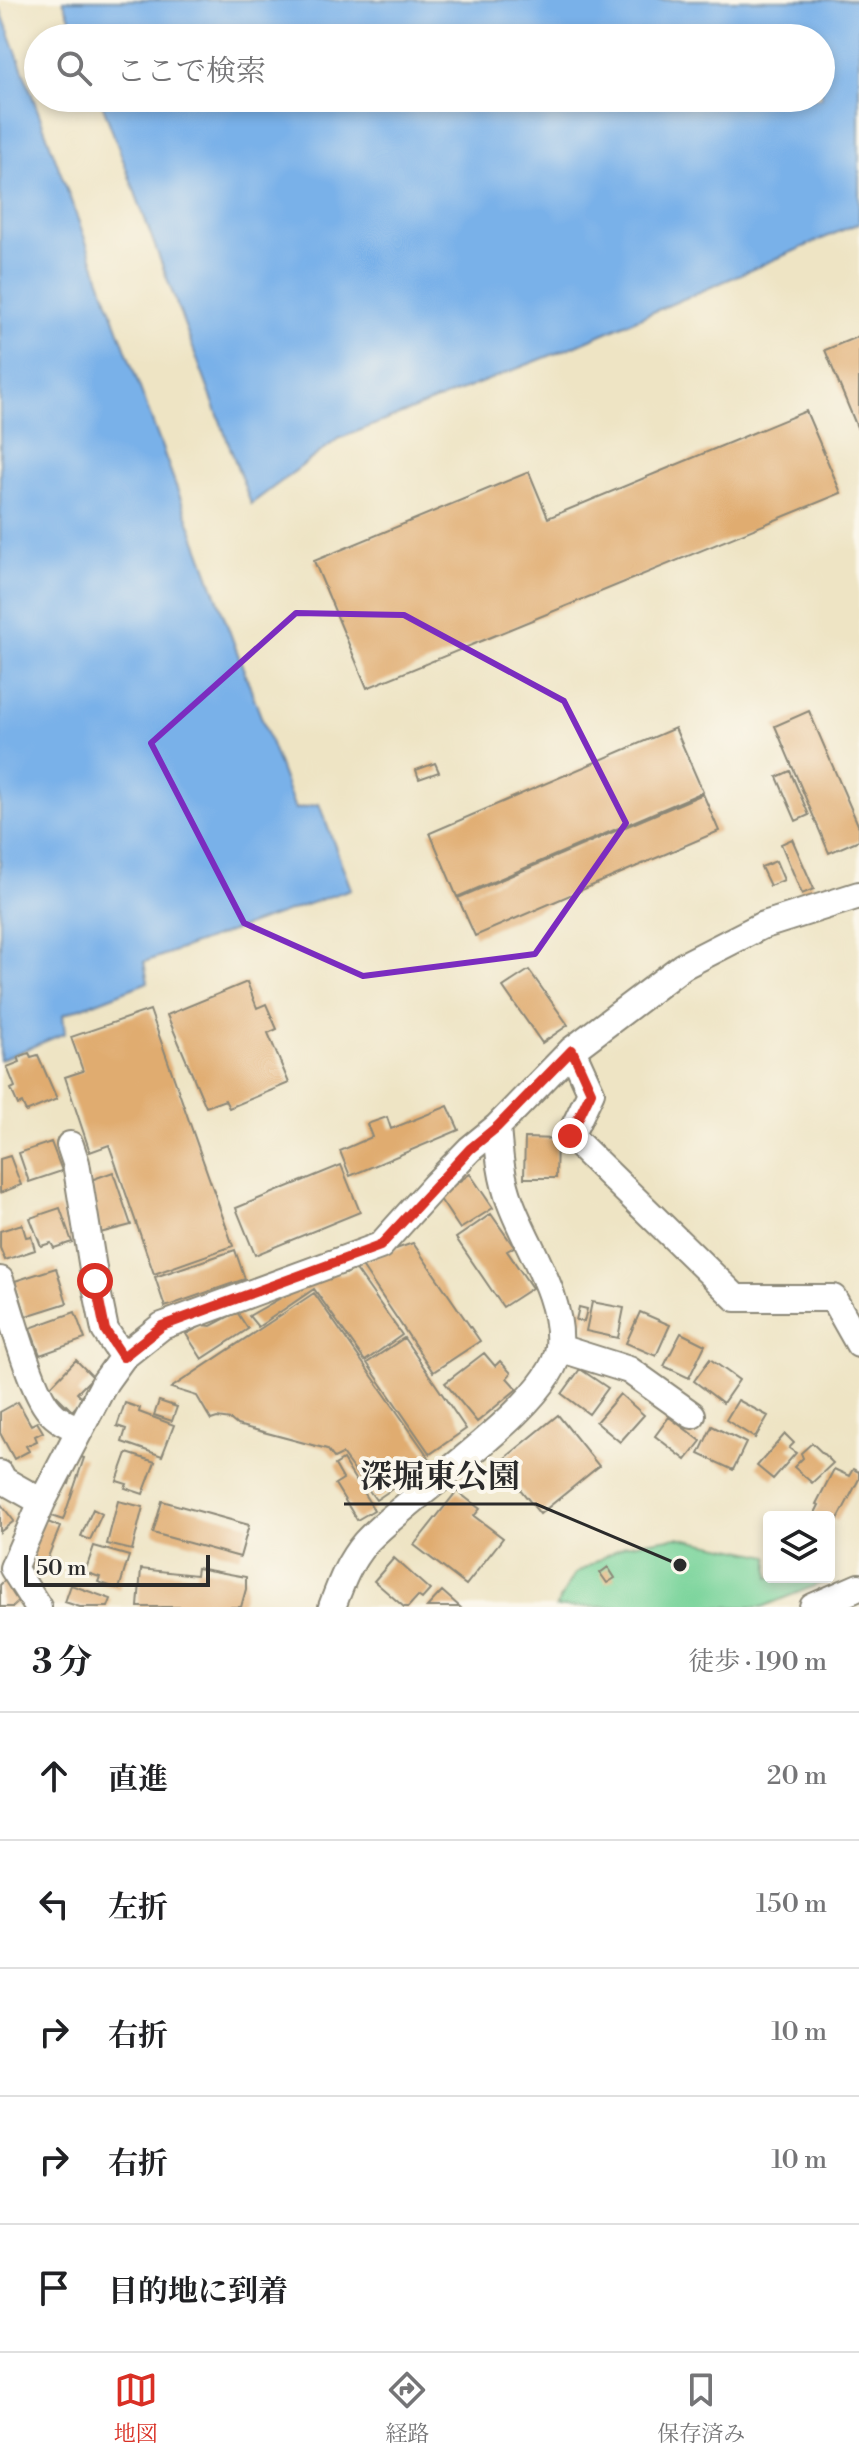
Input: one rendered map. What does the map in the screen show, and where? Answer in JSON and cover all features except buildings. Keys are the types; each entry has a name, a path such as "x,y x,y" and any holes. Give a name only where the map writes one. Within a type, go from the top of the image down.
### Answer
{"street":[{"path":"38,1607 13,1568 42,1502 105,1382 123,1357 162,1326 380,1246 470,1149 497,1127 572,1050 683,966 761,926 859,895"},
{"path":"572,1050 591,1092 570,1136 736,1298 833,1298 859,1344"},
{"path":"332,1607 346,1568 367,1541 539,1389 552,1372 559,1348 551,1296 510,1202 500,1164 497,1127"},
{"path":"70,1145 76,1163 105,1330 123,1357"},
{"path":"0,1280 46,1408 58,1420 80,1430"},
{"path":"559,1348 629,1370 692,1415"},
{"path":"0,1474 3,1480 42,1502"},
{"path":"813,1607 859,1587"}],"highlighted area":[{"path":"296,613 404,615 564,701 626,823 535,954 363,976 244,923 151,743"}],"green space":[{"path":"677,1537 763,1555 763,1583 822,1583 762,1607 556,1607 575,1574 625,1545"}],"water":[{"path":"63,0 859,0 859,223 572,347 338,439 251,504 105,112 835,112 835,24 72,24"},
{"path":"0,8 24,73 24,112 38,112 295,809 319,804 351,889 144,962 148,982 63,1015 65,1033 0,1060"}],"place":[{"name":"深堀東公園","path":"680,1565"}],"route":[{"path":"95,1281 105,1330 123,1357 162,1326 380,1246 470,1149 497,1127 572,1050 591,1092 570,1136"}]}
